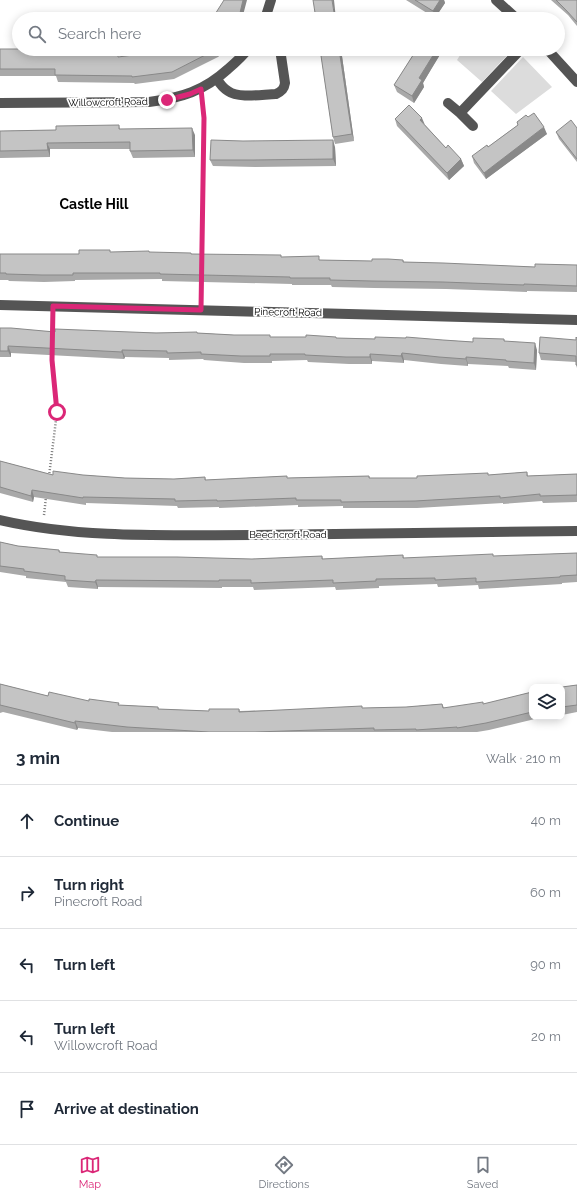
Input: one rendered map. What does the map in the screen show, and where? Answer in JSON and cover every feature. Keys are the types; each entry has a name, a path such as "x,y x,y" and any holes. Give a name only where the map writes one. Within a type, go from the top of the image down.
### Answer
{"street":[{"path":"267,12 271,0"},
{"path":"496,0 509,12"},
{"name":"Willowcroft Road","path":"0,103 149,102 167,100 201,89 217,79 242,56"},
{"path":"217,79 227,91 237,95 280,92 284,88 285,83 281,56"},
{"path":"460,113 514,56"},
{"path":"553,56 577,82"},
{"path":"448,103 473,126"},
{"name":"Pinecroft Road","path":"0,305 577,320"},
{"name":"Beechcroft Road","path":"0,520 42,528 79,532 153,535 577,531"}],"path":[{"path":"201,89 204,118 202,264"},
{"path":"201,272 201,310"},
{"path":"52,337 53,306"},
{"path":"48,481 57,412 52,352"},
{"path":"42,528 46,497"}],"shaded area":[{"path":"460,56 506,56 482,82 457,60"},
{"path":"523,57 552,87 516,114 491,91"}],"building":[{"path":"224,0 243,0 240,12 216,12"},
{"path":"313,0 332,0 334,12 315,12"},
{"path":"415,0 440,0 433,11"},
{"path":"556,0 577,0 577,22 565,9"},
{"path":"0,49 12,49 12,56 203,56 172,72 132,77 55,75 55,69 0,69"},
{"path":"321,56 340,56 352,134 333,137"},
{"path":"413,56 433,56 419,78 422,80 412,96 394,85"},
{"path":"409,105 422,118 420,120 446,148 448,145 461,159 447,173 395,119"},
{"path":"534,113 544,127 484,173 472,156 487,145 488,147 518,125 517,122 526,115 528,117"},
{"path":"571,120 577,128 577,159 556,132"},
{"path":"119,125 119,129 192,128 193,150 130,151 130,142 47,143 48,150 0,151 0,131 56,130 56,126"},
{"path":"211,140 333,140 333,159 210,160"},
{"path":"79,250 110,250 110,252 149,251 191,254 281,255 281,257 319,256 319,260 372,261 372,259 388,259 403,260 403,262 535,267 535,264 577,265 577,286 330,280 330,278 160,273 73,273 73,275 42,275 0,273 0,254 79,254"},
{"path":"0,328 55,332 55,329 156,333 197,332 234,335 270,335 270,337 306,337 306,335 336,338 375,339 375,337 406,337 473,342 473,338 504,339 504,341 535,343 534,363 402,353 401,356 370,354 370,357 305,354 241,356 201,354 201,352 167,353 167,351 122,350 122,352 8,346 8,351 0,351"},
{"path":"540,337 576,340 576,337 577,365 576,356 539,353"},
{"path":"0,461 53,475 53,471 125,478 174,479 205,477 205,480 287,476 287,478 369,476 369,478 417,478 417,476 488,473 488,475 527,472 527,476 577,474 577,495 540,496 540,494 500,498 500,496 415,501 341,502 341,500 296,500 296,498 175,501 175,499 83,498 32,490 31,496 0,487"},
{"path":"0,542 18,546 59,550 59,552 97,555 97,557 252,559 322,556 322,559 403,555 403,558 493,554 493,556 577,553 577,575 476,582 476,578 435,580 435,578 376,579 376,581 333,583 333,580 251,583 251,580 96,580 95,582 65,580 65,576 24,571 24,569 0,566"},
{"path":"0,684 48,696 49,692 89,701 89,699 119,703 118,705 158,707 158,709 209,711 209,709 239,709 239,712 362,706 362,708 406,707 442,704 443,708 483,702 483,704 529,693 529,713 457,728 416,730 374,730 374,728 209,732 127,727 75,721 75,723 0,705"},
{"path":"577,685 577,705 565,707 565,687"}],"district":[{"name":"Castle Hill","path":"94,204"}],"route":[{"path":"57,412 52,360 53,306 201,310 204,118 201,89 190,94 167,100"}]}
